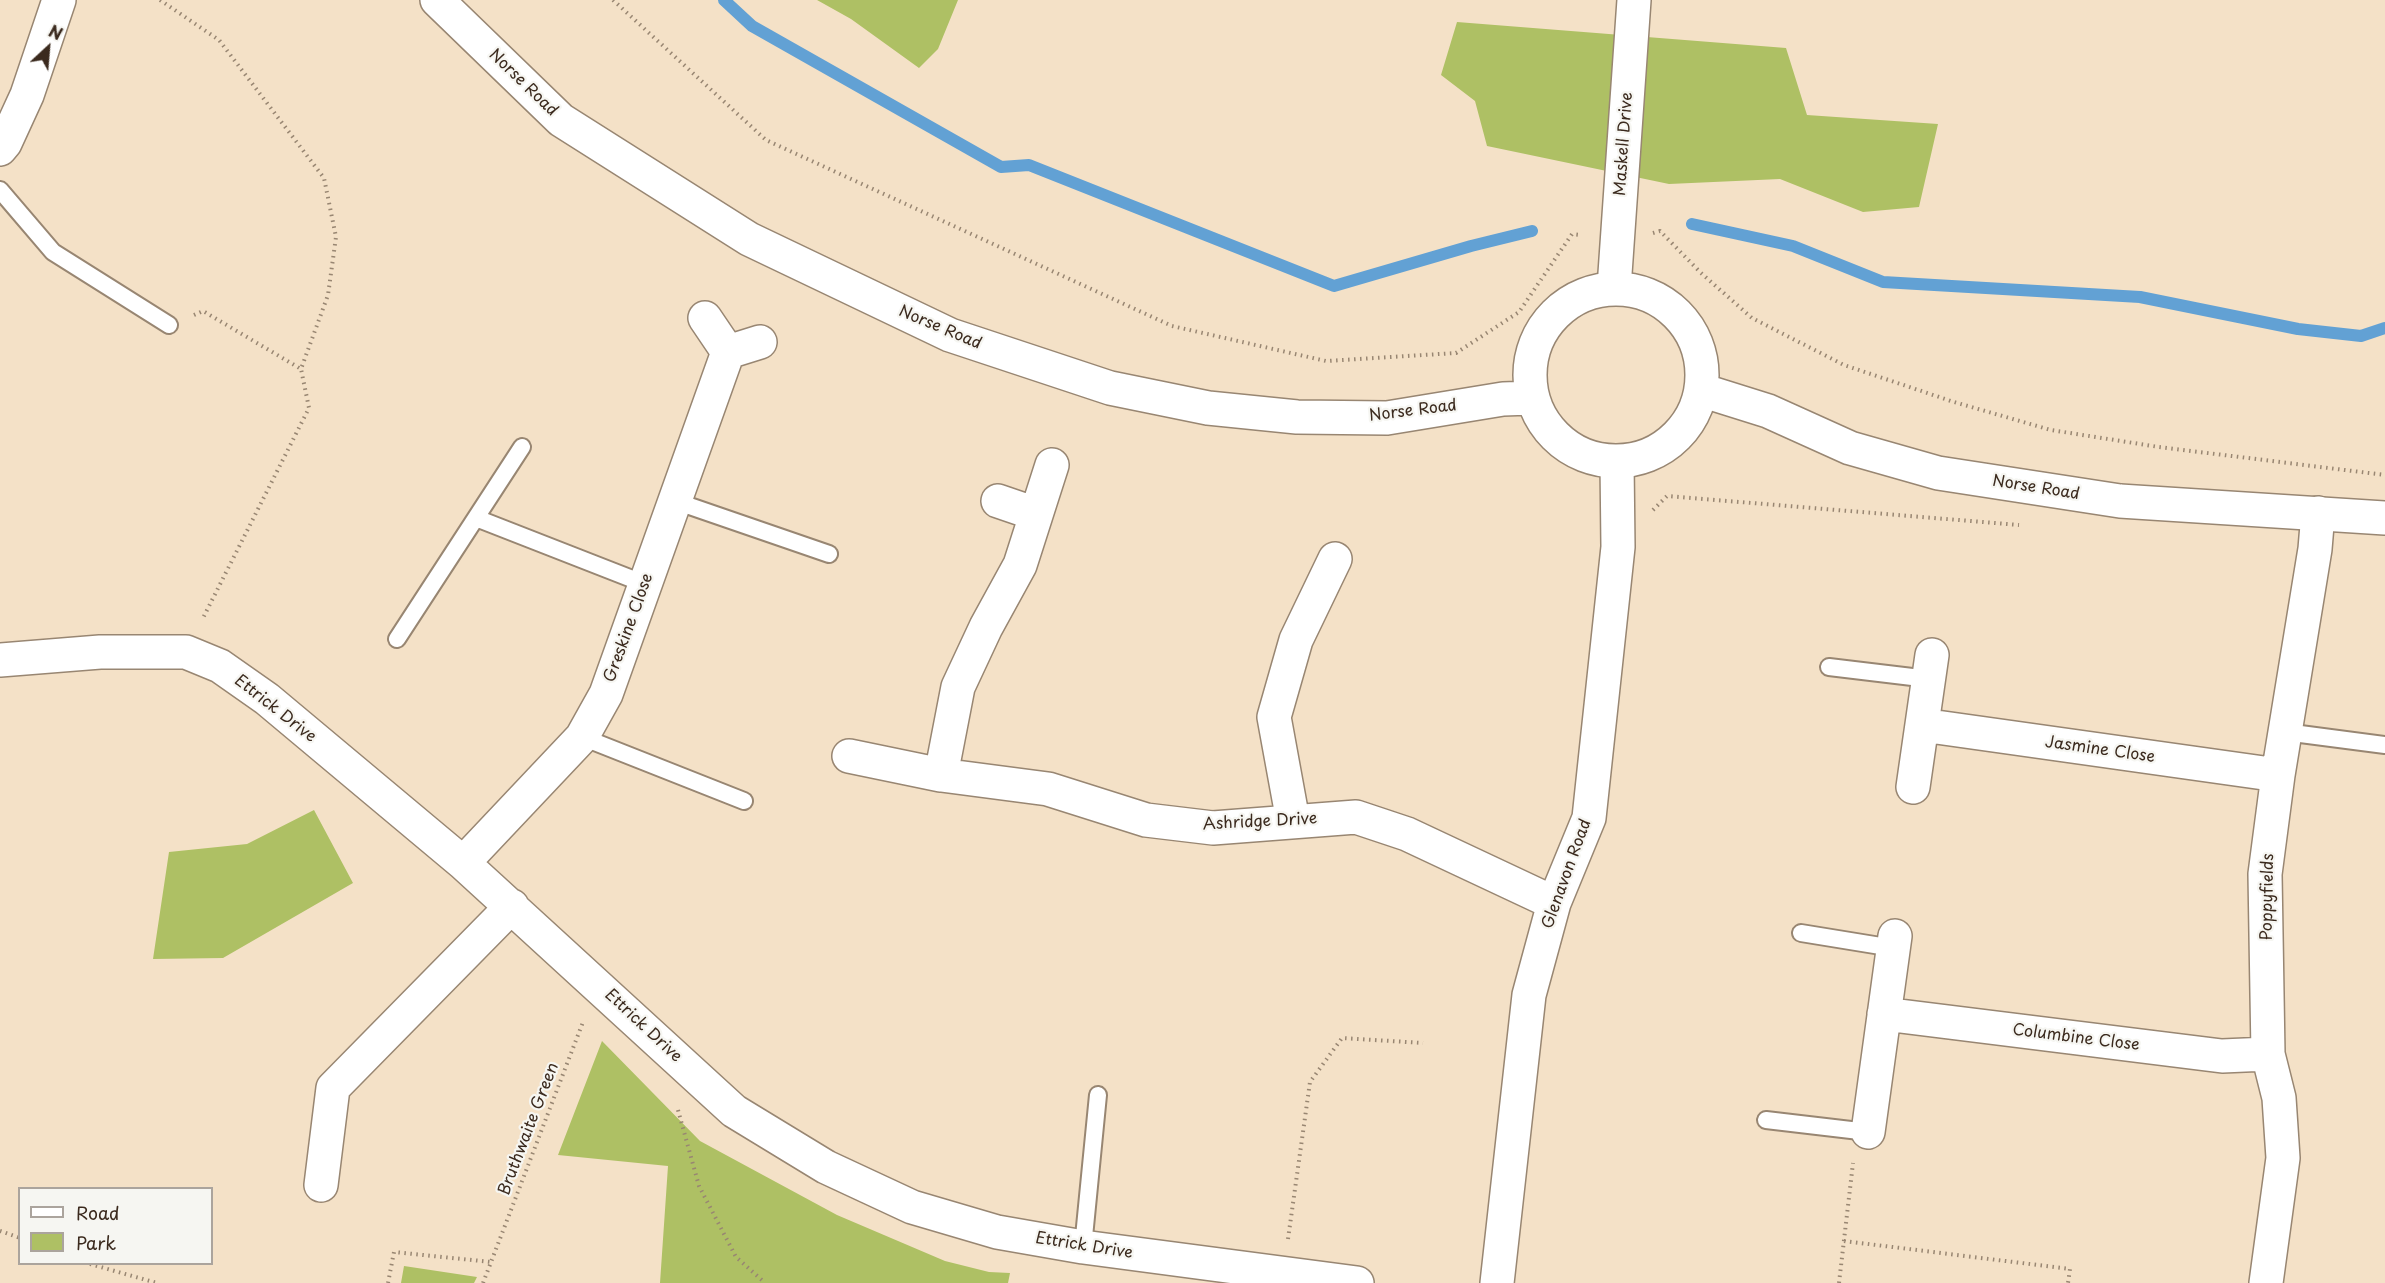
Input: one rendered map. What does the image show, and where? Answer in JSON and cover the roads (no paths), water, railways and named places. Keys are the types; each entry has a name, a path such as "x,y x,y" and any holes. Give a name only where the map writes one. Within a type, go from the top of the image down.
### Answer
{"street":[{"path":"0,149 27,95 58,0"},
{"name":"Norse Road","path":"438,0 561,120 749,239 950,335 1110,388 1219,409 1297,417 1387,418 1503,399 1531,398"},
{"name":"Maskell Drive","path":"1614,288 1634,0"},
{"path":"1614,288 1654,297 1689,328 1701,359 1701,390 1687,425 1654,453 1617,462 1582,455 1551,433 1531,398 1530,358 1554,313 1584,293 1614,288"},
{"path":"705,318 728,352 760,342"},
{"name":"Greskine Close","path":"463,863 582,737 606,694 728,352"},
{"name":"Norse Road","path":"1701,390 1768,411 1850,448 1938,473 2120,501 2385,518"},
{"name":"Glenavon Road","path":"1497,1283 1529,995 1554,903 1589,818 1618,547 1617,462"},
{"path":"941,775 958,687 986,627 1020,565 1052,465"},
{"path":"998,501 1036,514"},
{"name":"Poppyfields","path":"2266,1283 2283,1158 2279,1098 2268,1054 2265,874 2278,775 2315,549 2318,513"},
{"path":"1293,821 1274,717 1296,640 1335,560"},
{"name":"Ettrick Drive","path":"0,660 100,651 186,652 220,666 267,699 463,863 734,1110 826,1167 912,1207 997,1232 1083,1247 1273,1275 1357,1283"},
{"path":"1913,787 1931,667"},
{"name":"Jasmine Close","path":"1922,726 2278,775"},
{"name":"Ashridge Drive","path":"849,756 941,775 1048,789 1146,820 1213,828 1356,817 1407,834 1554,903"},
{"path":"321,1185 333,1088 512,906"},
{"path":"1868,1132 1894,942"},
{"name":"Columbine Close","path":"1884,1014 2222,1056 2268,1054"}],"lane":[{"path":"0,190 53,252 169,325"},
{"path":"397,639 522,447"},
{"path":"675,501 829,555"},
{"path":"476,518 645,584"},
{"path":"1829,667 1931,667"},
{"path":"2285,732 2385,745"},
{"path":"582,737 744,801"},
{"path":"1801,933 1894,942"},
{"path":"1083,1247 1098,1095"},
{"path":"1766,1120 1868,1132"}],"waterway":[{"path":"724,0 752,26 1001,167 1029,165 1334,286 1471,246 1532,231"},
{"path":"1692,224 1793,246 1883,282 2140,297 2298,329 2361,336 2385,328"}]}
